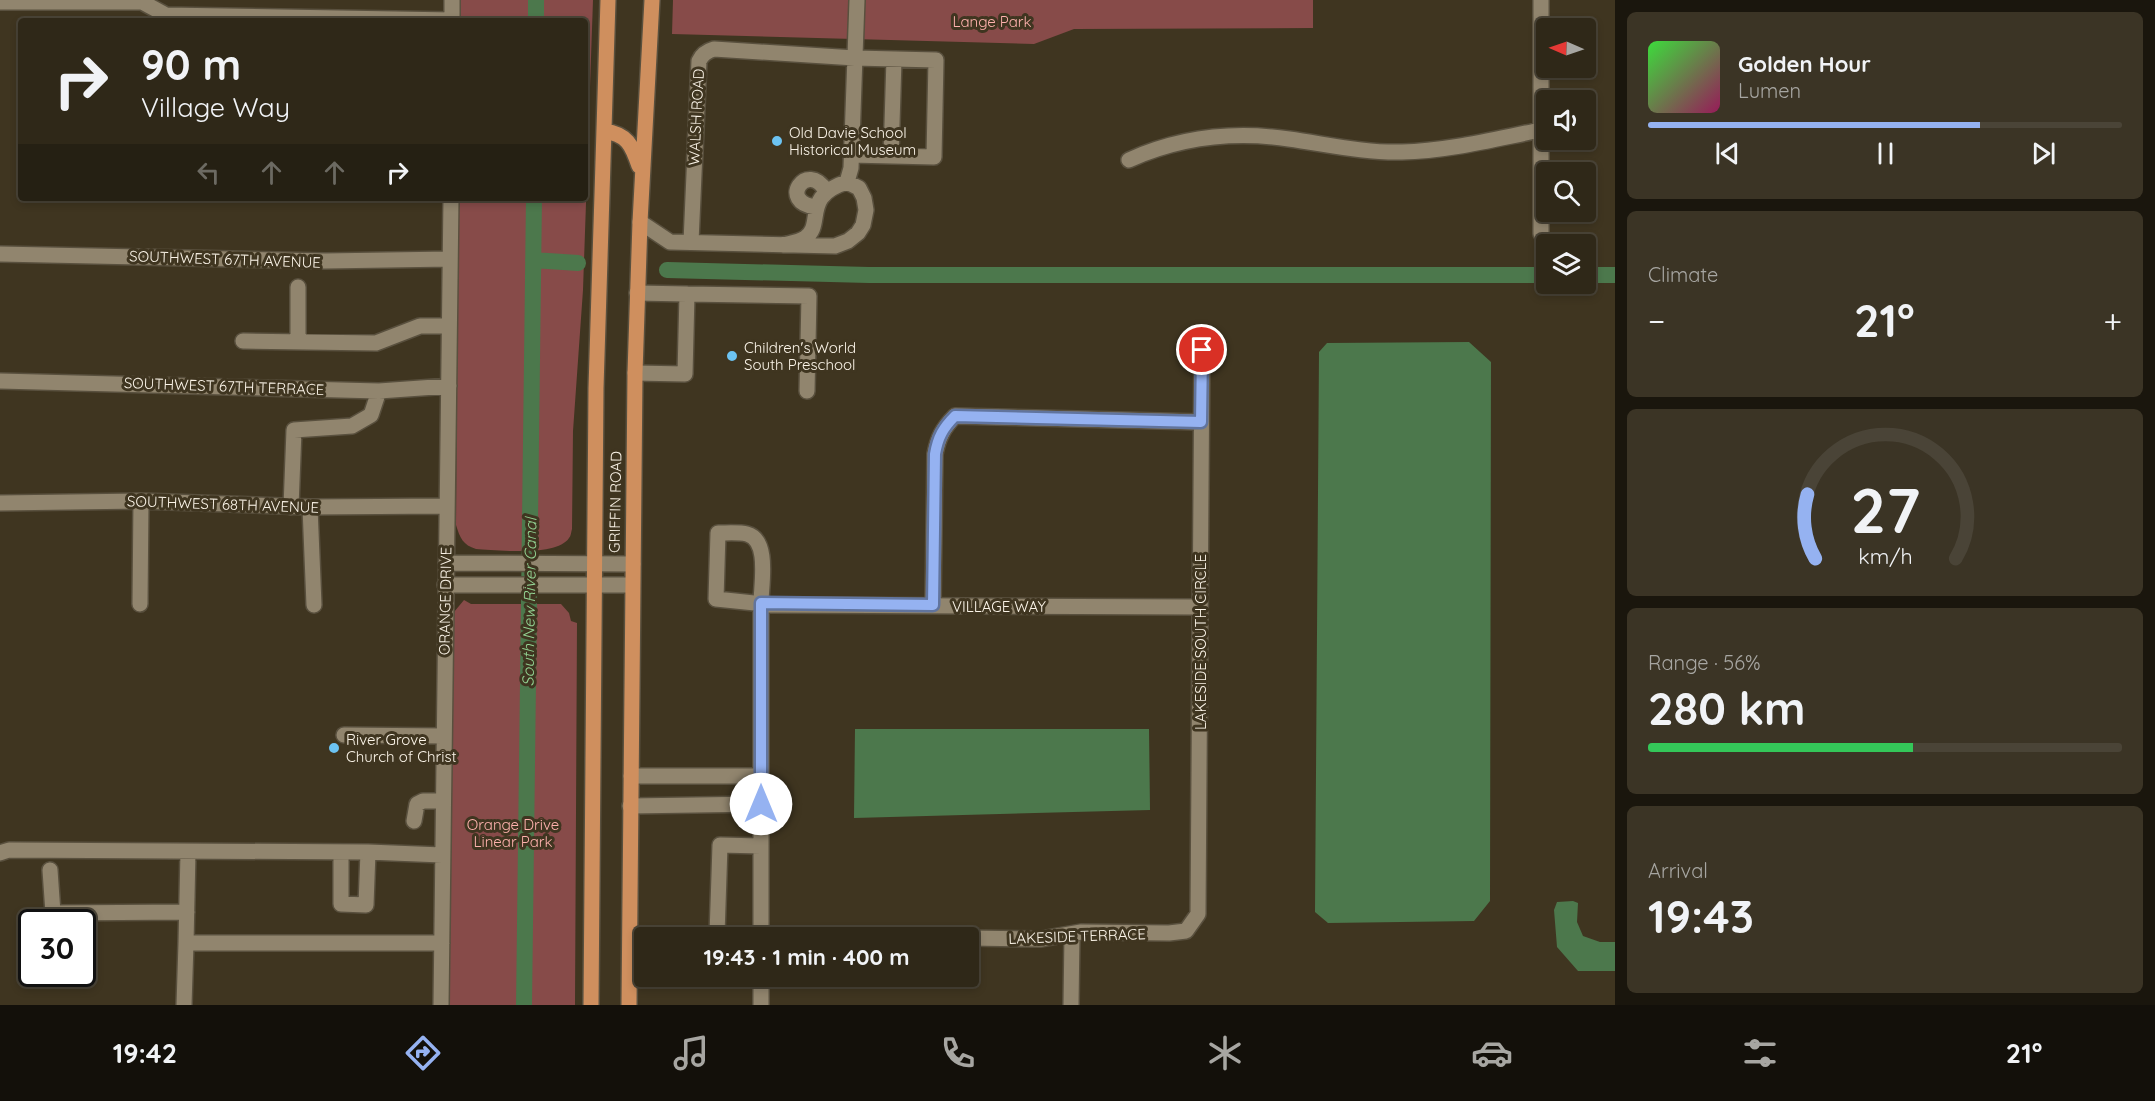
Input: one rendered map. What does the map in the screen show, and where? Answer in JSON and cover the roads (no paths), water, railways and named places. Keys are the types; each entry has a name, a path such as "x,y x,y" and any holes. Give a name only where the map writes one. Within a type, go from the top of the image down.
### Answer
{"main road":[{"name":"GRIFFIN ROAD","path":"591,1005 596,388 608,0"},
{"name":"GRIFFIN ROAD","path":"629,1005 635,373 642,174 652,0"},
{"path":"604,131 616,132 626,139 634,149 642,174"}],"street":[{"path":"452,0 452,18"},
{"path":"847,182 851,168 857,0"},
{"path":"1541,0 1541,90"},
{"path":"0,2 142,1 166,15 338,18"},
{"name":"WALSH ROAD","path":"691,242 699,61 702,55 714,49 855,58 936,60 934,157 851,155"},
{"path":"891,156 894,58"},
{"path":"1129,160 1165,146 1228,135 1266,136 1401,152 1450,147 1536,131"},
{"path":"1541,150 1541,234"},
{"path":"816,207 805,205 797,197 797,187 800,182 809,179 819,182 826,191"},
{"path":"640,222 670,242 691,242 783,245 835,246 858,234 863,225 866,210 859,188 847,182 826,191 816,207 810,234 805,238 783,245"},
{"name":"ORANGE DRIVE","path":"441,1005 451,201"},
{"name":"SOUTHWEST 67TH AVENUE","path":"0,254 324,261 450,259"},
{"path":"298,287 298,342"},
{"path":"637,293 809,296 807,391"},
{"path":"635,373 685,374 687,294"},
{"path":"243,341 376,343 420,326 449,326"},
{"name":"LAKESIDE SOUTH CIRCLE","path":"1186,931 1198,914 1199,891 1202,350"},
{"name":"SOUTHWEST 67TH TERRACE","path":"0,381 380,391 449,386"},
{"path":"291,507 294,430 352,426 371,415 380,391"},
{"path":"933,605 935,454 938,438 955,416 1201,422"},
{"path":"140,604 141,501"},
{"name":"SOUTHWEST 68TH AVENUE","path":"0,503 141,501 291,507 446,506"},
{"path":"310,507 314,605"},
{"path":"761,603 716,599 718,533 748,534 758,541 762,553 761,927"},
{"path":"446,563 633,564"},
{"path":"445,585 632,585"},
{"name":"VILLAGE WAY","path":"761,603 1200,607"},
{"path":"344,735 444,736"},
{"path":"631,776 761,776"},
{"path":"414,820 417,804 423,801 443,801"},
{"path":"630,806 761,804"},
{"path":"717,927 720,845 761,846"},
{"path":"0,853 9,850 368,852 442,855"},
{"path":"184,1005 188,852"},
{"path":"341,852 340,904 366,905 368,852"},
{"path":"50,870 53,913 187,912"},
{"name":"LAKESIDE TERRACE","path":"979,938 1041,939 1072,934 1186,931"},
{"path":"1071,1005 1072,934"},
{"path":"186,944 442,943"},
{"path":"761,987 761,1005"}],"waterway":[{"name":"South New River Canal","path":"536,0 536,18"},
{"name":"South New River Canal","path":"524,1005 534,201"},
{"path":"533,260 578,263"},
{"path":"667,270 869,275 1536,275"},
{"path":"1596,275 1615,275"}],"place":[{"name":"Old Davie School Historical Museum","path":"777,141"},
{"name":"Children's World South Preschool","path":"732,356"},
{"name":"River Grove Church of Christ","path":"334,748"}],"park label":[{"name":"Lange Park","path":"992,21"},
{"name":"Orange Drive Linear Park","path":"513,832"}]}
